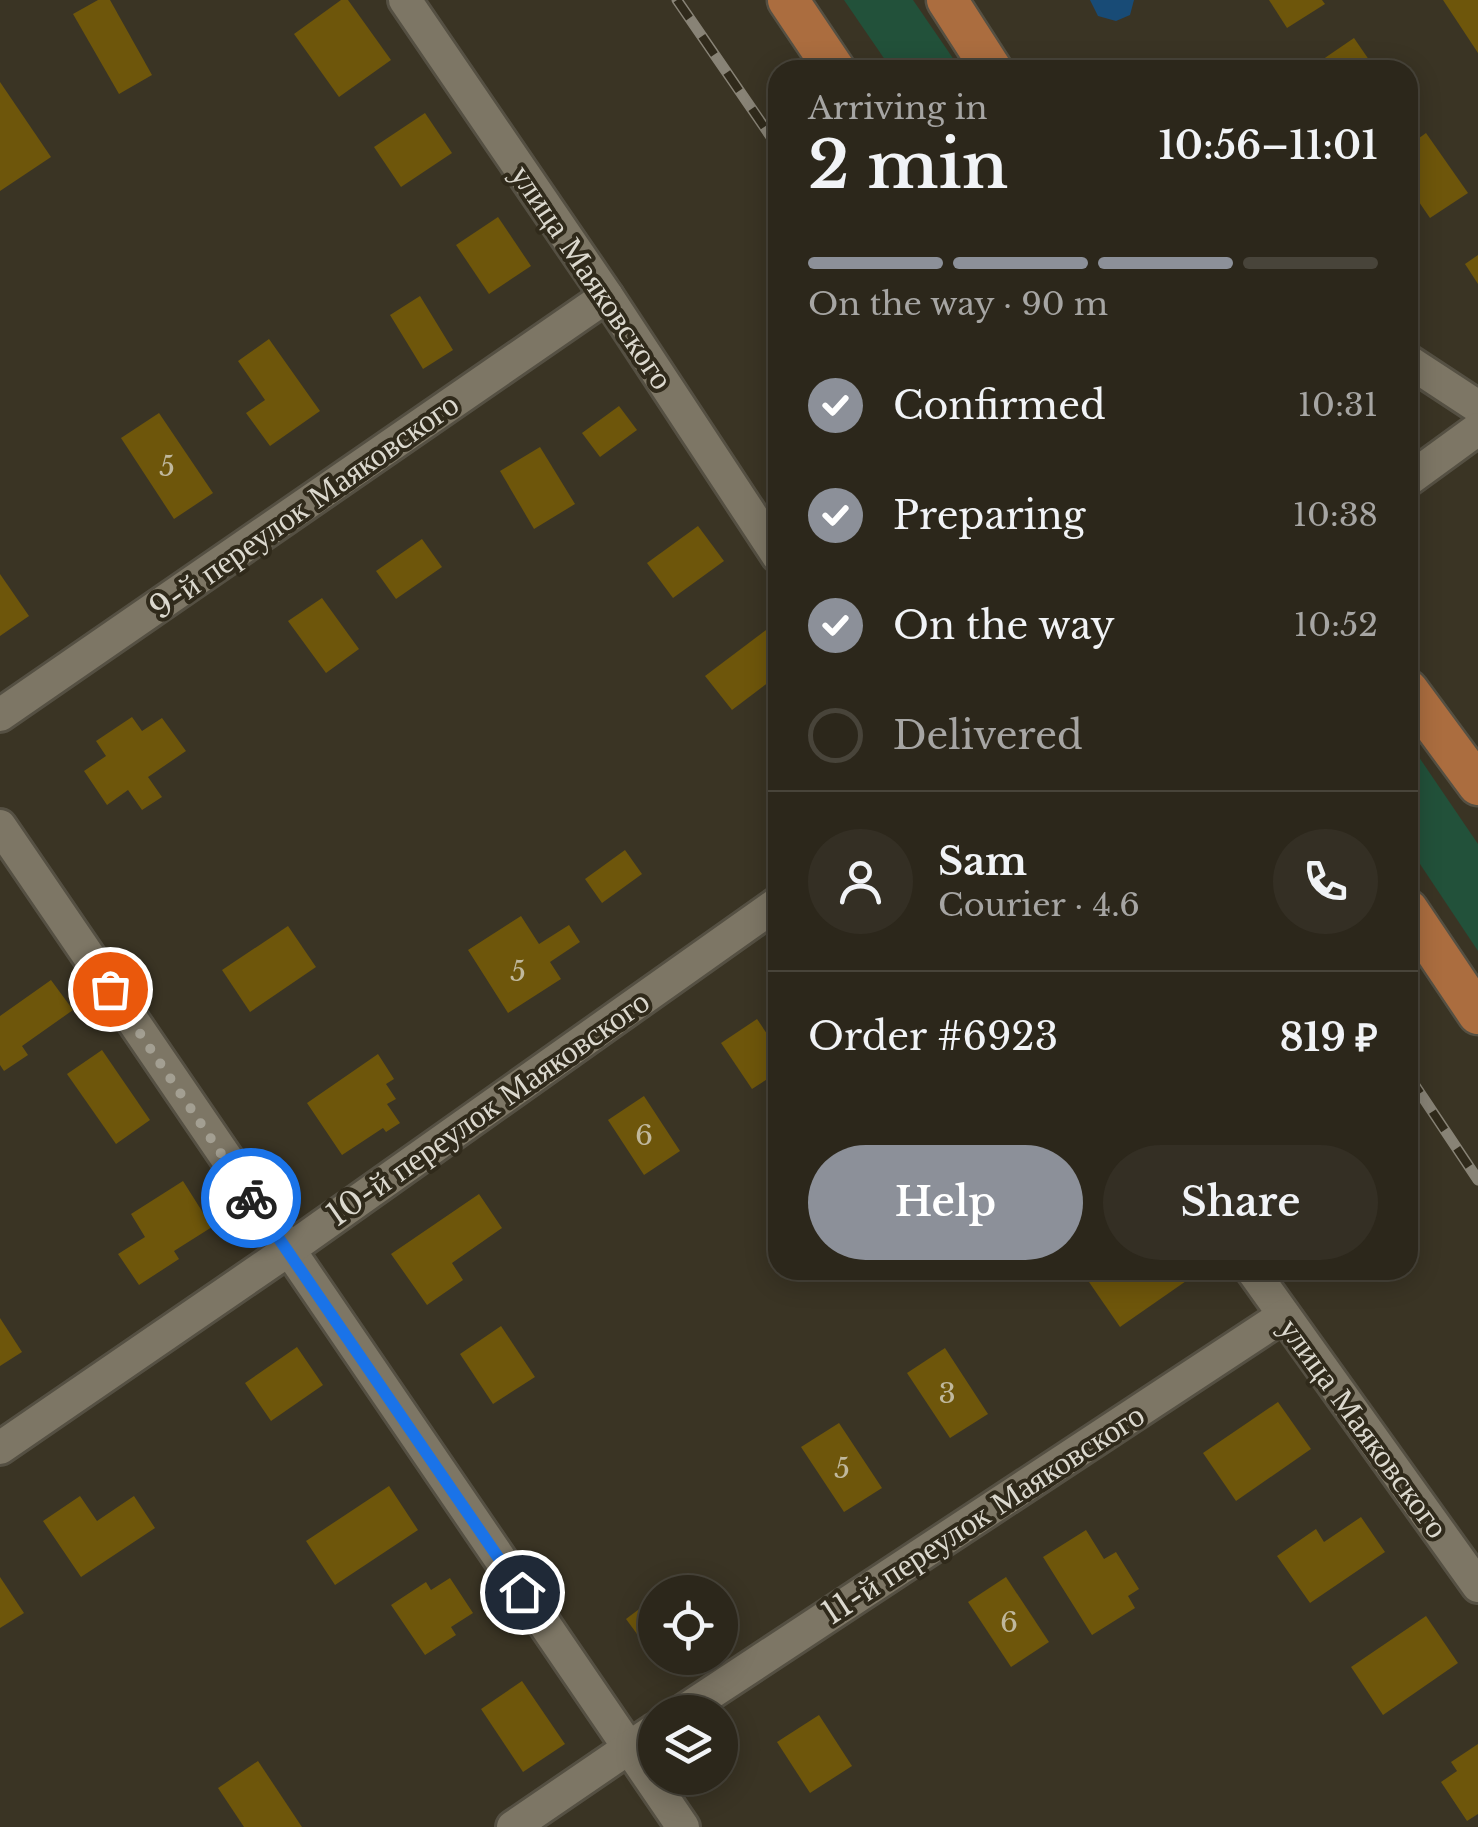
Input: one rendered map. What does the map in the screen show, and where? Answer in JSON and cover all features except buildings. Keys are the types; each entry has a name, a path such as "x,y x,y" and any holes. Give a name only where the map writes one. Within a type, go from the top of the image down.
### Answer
{"main road":[{"path":"788,0 828,60"},
{"path":"946,0 985,60"},
{"path":"1418,704 1478,786"},
{"path":"1418,925 1478,1014"}],"street":[{"name":"улица Маяковского","path":"405,0 768,541"},
{"name":"9-й переулок Маяковского","path":"0,715 607,296"},
{"path":"1418,368 1478,407"},
{"path":"1418,473 1478,428"},
{"path":"0,826 287,1251 638,1734"},
{"name":"10-й переулок Маяковского","path":"0,1448 287,1251 768,910"},
{"name":"улица Маяковского","path":"1259,1280 1478,1586"},
{"name":"11-й переулок Маяковского","path":"708,1695 1283,1316"},
{"path":"513,1827 638,1742"},
{"path":"667,1795 682,1827"}],"green space":[{"path":"844,0 913,0 954,60 885,60"},
{"path":"1418,756 1478,844 1478,951 1418,861"}],"water":[{"path":"1090,0 1134,0 1130,15 1116,21 1098,16"}],"railway":[{"path":"677,0 768,132"},
{"path":"1418,1090 1478,1180"}],"way so far":[{"path":"110,989 251,1198"}],"route":[{"path":"251,1198 522,1592"}]}
